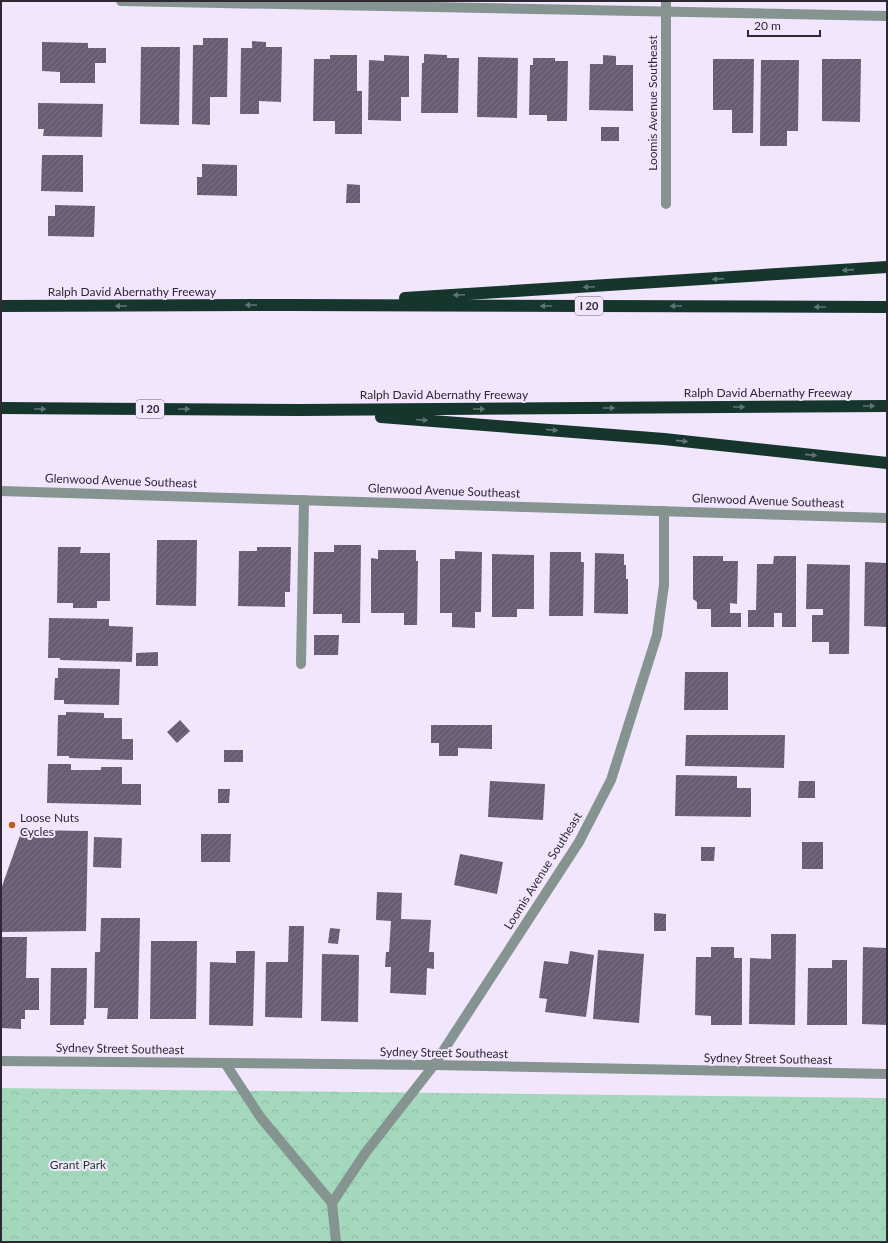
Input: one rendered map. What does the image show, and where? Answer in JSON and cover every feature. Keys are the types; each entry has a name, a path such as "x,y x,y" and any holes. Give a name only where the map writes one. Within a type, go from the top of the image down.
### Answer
{"highway":[{"path":"290,305 887,268"},
{"name":"Ralph David Abernathy Freeway","path":"1,306 290,305 887,307"},
{"name":"Ralph David Abernathy Freeway","path":"1,408 300,410 887,406"},
{"path":"300,410 664,439 887,463"}],"street":[{"path":"121,1 887,16"},
{"name":"Loomis Avenue Southeast","path":"666,1 666,204"},
{"name":"Glenwood Avenue Southeast","path":"1,491 887,518"},
{"path":"301,664 304,500"},
{"name":"Loomis Avenue Southeast","path":"332,1203 366,1152 434,1065 579,842 611,780 657,634 664,585 664,511"},
{"name":"Sydney Street Southeast","path":"1,1061 434,1065 887,1074"},
{"path":"225,1063 261,1118 332,1203 336,1242"}],"green space":[{"name":"Grant Park","path":"1,1088 887,1098 887,1242 1,1242"}],"building":[{"path":"203,38 228,38 227,97 210,97 210,125 192,124 193,45 203,45"},
{"path":"252,41 266,42 266,47 282,47 281,102 259,101 259,114 240,114 241,48 252,48"},
{"path":"42,42 88,43 88,48 106,48 106,63 95,63 95,83 60,83 60,72 42,71"},
{"path":"141,47 180,47 179,125 140,124"},
{"path":"424,54 447,55 447,58 459,58 458,113 421,113 422,63 424,63"},
{"path":"330,55 357,55 357,91 362,91 362,134 335,134 335,121 313,121 314,59 330,59"},
{"path":"384,55 409,56 409,97 401,97 401,121 368,120 369,60 384,61"},
{"path":"603,55 616,56 616,65 633,65 633,111 589,110 590,64 603,64"},
{"path":"478,57 518,58 517,118 477,117"},
{"path":"533,58 555,58 555,61 568,61 567,121 547,121 547,115 529,115 530,65 533,65"},
{"path":"713,59 754,59 753,133 732,133 732,110 713,110"},
{"path":"822,59 861,59 860,122 822,121"},
{"path":"761,60 799,60 798,131 787,131 787,146 760,146"},
{"path":"38,103 103,104 102,137 43,136 44,129 38,129"},
{"path":"601,127 619,127 619,141 601,141"},
{"path":"42,155 83,155 83,192 41,191"},
{"path":"202,164 237,165 237,196 197,195 197,177 202,177"},
{"path":"347,184 360,185 360,203 346,203"},
{"path":"55,205 95,206 94,237 48,236 48,216 55,216"},
{"path":"157,540 197,540 196,606 156,605"},
{"path":"334,545 361,545 360,623 342,623 342,614 313,614 314,552 334,552"},
{"path":"58,547 81,547 80,553 110,553 110,601 97,601 97,608 73,608 73,603 57,603"},
{"path":"257,547 291,547 290,592 285,592 285,607 238,606 239,551 257,551"},
{"path":"378,550 416,550 416,561 418,561 417,625 404,625 404,613 371,613 371,558 378,559"},
{"path":"455,551 482,552 481,612 475,612 475,628 452,627 452,613 440,613 440,559 455,559"},
{"path":"550,552 581,552 581,562 584,562 583,616 549,616"},
{"path":"595,553 624,554 626,579 628,579 628,614 594,613"},
{"path":"492,554 534,555 534,609 517,609 517,617 492,617"},
{"path":"693,556 723,556 723,561 738,561 737,604 730,603 730,613 741,613 741,627 711,627 711,609 697,609 697,602 693,599"},
{"path":"774,556 796,556 796,627 782,627 782,613 774,613 774,627 748,627 748,610 756,610 757,564 773,564"},
{"path":"865,562 887,563 887,627 864,626"},
{"path":"807,564 850,565 849,654 829,654 829,642 812,642 812,615 823,615 823,609 806,609"},
{"path":"49,618 109,619 109,626 133,627 132,662 60,660 60,658 48,658"},
{"path":"314,635 339,635 338,655 314,655"},
{"path":"158,652 158,666 136,666 136,653"},
{"path":"58,668 120,669 119,705 64,704 64,700 54,700 55,678 58,678"},
{"path":"685,672 728,672 728,710 684,710"},
{"path":"66,712 104,713 104,718 122,718 122,739 133,739 133,760 69,758 69,756 57,756 58,715 66,715"},
{"path":"180,720 190,731 177,743 167,732"},
{"path":"431,725 492,725 492,749 458,748 458,756 439,756 439,743 431,743"},
{"path":"686,735 785,735 784,768 685,766"},
{"path":"224,750 243,750 243,762 224,762"},
{"path":"48,764 71,764 71,770 101,770 101,767 122,767 122,784 141,784 141,805 47,803"},
{"path":"676,775 737,776 737,788 751,788 751,817 675,816"},
{"path":"490,781 545,784 543,820 488,817"},
{"path":"799,781 815,781 815,798 798,798"},
{"path":"218,789 230,789 229,803 218,803"},
{"path":"22,830 88,831 86,931 1,932 1,889"},
{"path":"201,834 231,834 230,862 201,862"},
{"path":"94,837 122,838 121,868 93,867"},
{"path":"802,842 823,842 823,869 802,869"},
{"path":"701,847 715,847 714,861 701,861"},
{"path":"460,854 503,862 497,894 454,885"},
{"path":"377,892 402,893 401,919 431,920 429,952 434,952 434,969 427,968 426,995 390,993 391,967 385,967 386,952 389,952 391,921 376,920"},
{"path":"654,913 666,914 666,931 654,931"},
{"path":"101,918 140,918 138,1019 107,1019 108,1008 94,1008 95,952 100,952"},
{"path":"289,926 304,926 302,1018 265,1017 266,962 288,962"},
{"path":"330,928 340,929 338,944 328,943"},
{"path":"771,934 796,934 795,1025 749,1024 750,958 771,959"},
{"path":"1,937 27,937 26,978 39,978 39,1010 25,1010 25,1019 21,1019 21,1029 1,1028"},
{"path":"151,941 197,941 196,1019 150,1019"},
{"path":"711,947 734,947 734,958 742,958 742,1025 711,1025 711,1016 695,1015 696,957 711,957"},
{"path":"863,947 887,948 887,1025 862,1024"},
{"path":"598,950 644,954 639,1023 593,1019"},
{"path":"236,951 255,951 253,1026 209,1025 210,962 236,963"},
{"path":"570,951 594,955 586,1017 545,1012 547,999 539,998 544,961 568,964"},
{"path":"322,954 359,955 358,1022 321,1021"},
{"path":"832,960 847,960 847,1025 807,1025 808,968 832,968"},
{"path":"51,968 87,968 86,1019 84,1019 84,1025 50,1025"}],"place":[{"name":"Loose Nuts Cycles","path":"12,825"}]}
